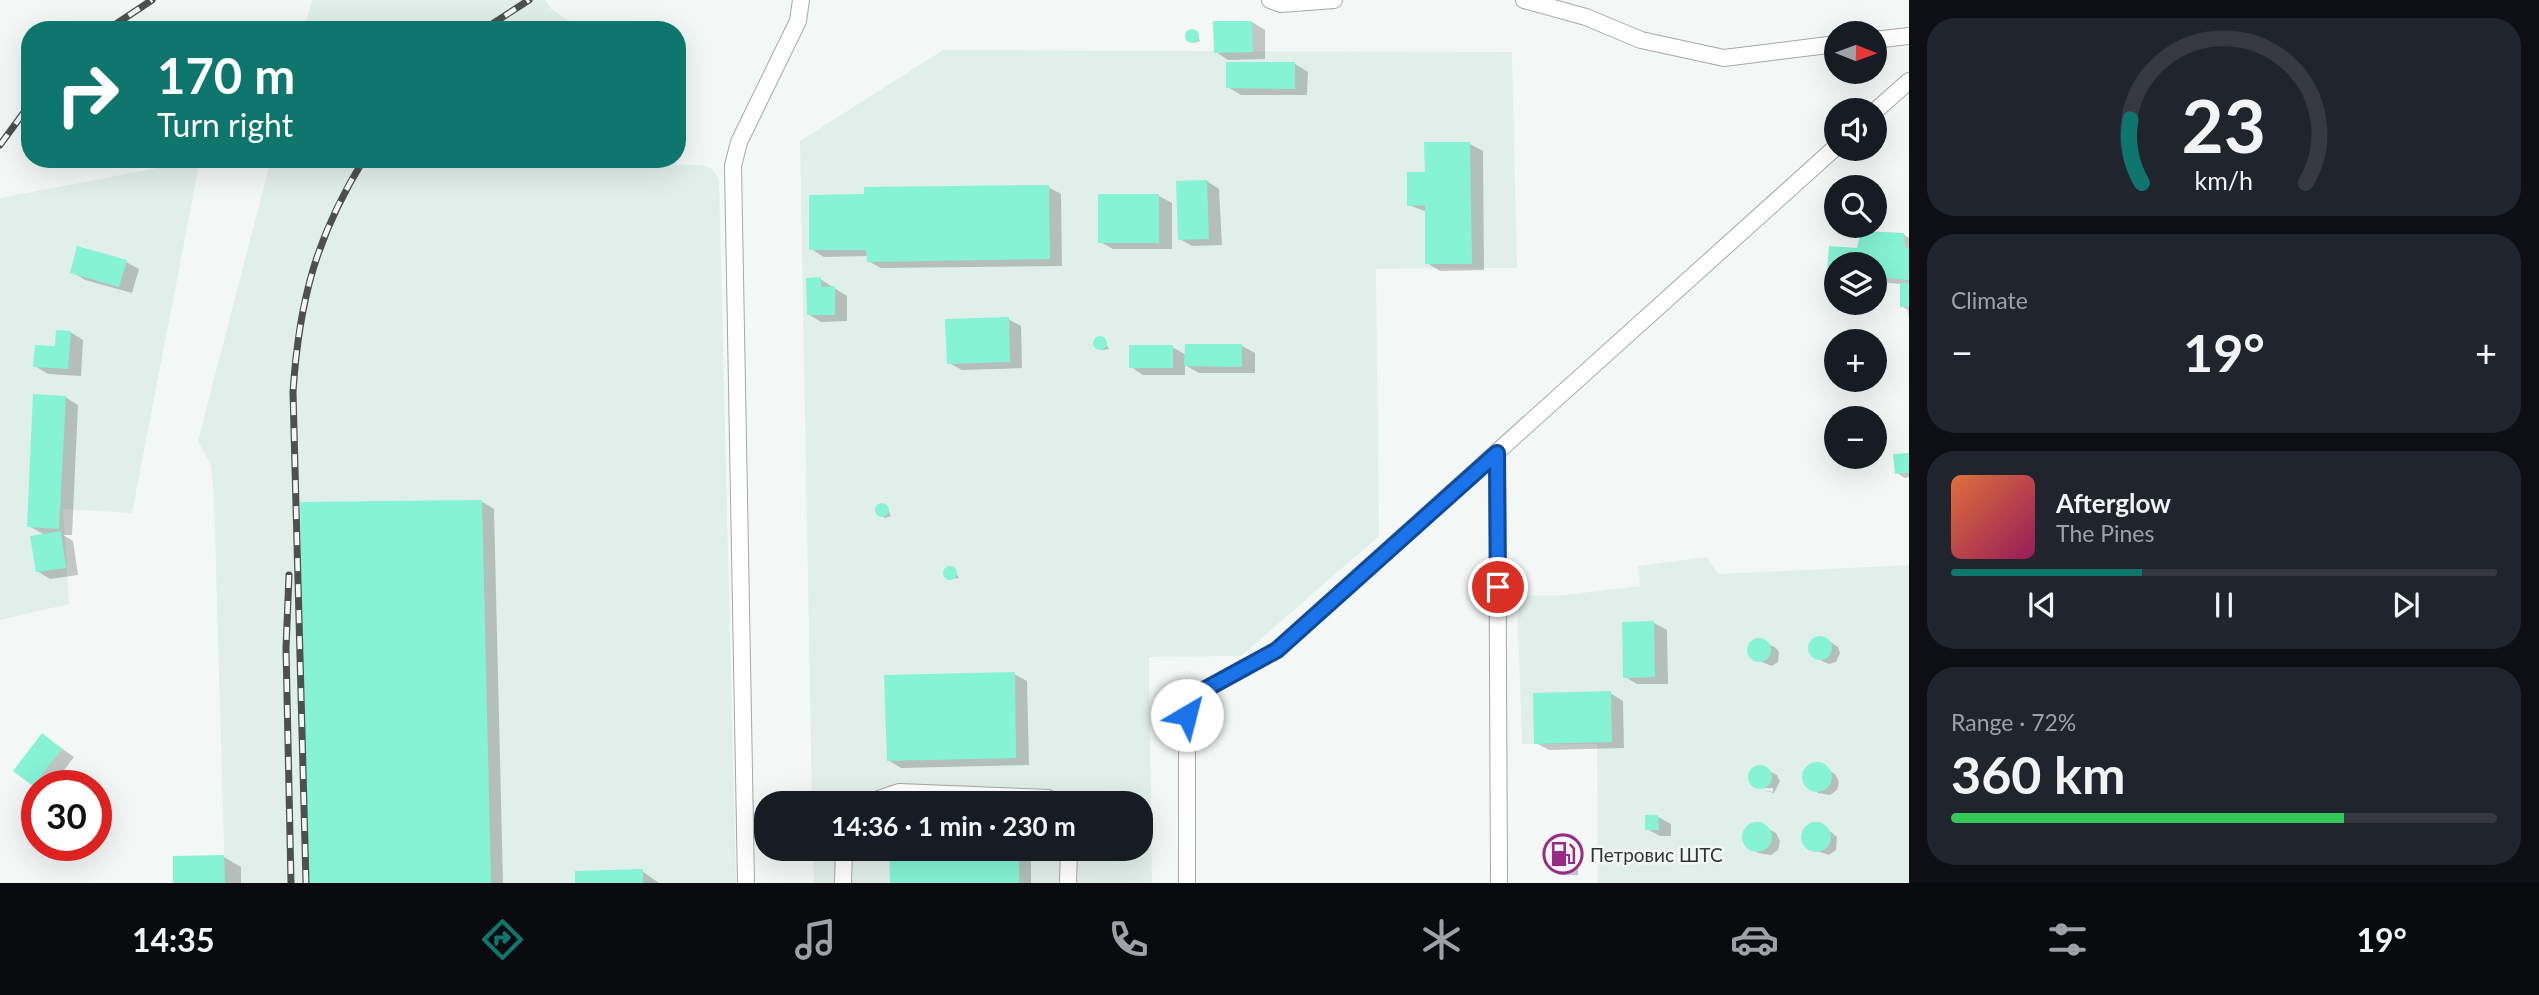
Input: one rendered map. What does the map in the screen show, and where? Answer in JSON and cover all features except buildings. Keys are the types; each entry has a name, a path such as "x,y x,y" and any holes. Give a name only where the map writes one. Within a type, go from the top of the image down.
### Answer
{"street":[{"path":"746,883 733,166 739,142 798,20 801,0"},
{"path":"1270,0 1281,4 1334,0"},
{"path":"1524,0 1586,18 1641,40 1724,58 1824,46"},
{"path":"1887,39 1909,36"},
{"path":"1887,100 1909,80"},
{"path":"1187,883 1187,715 1204,690 1277,650 1824,158"},
{"path":"1497,453 1499,883"},
{"path":"843,883 844,861"},
{"path":"1068,883 1069,861"}],"shaded area":[{"path":"312,0 545,0 551,9 569,21 306,21"},
{"path":"943,50 1512,52 1517,268 1376,269 1379,536 1241,656 1149,657 1151,791 812,791 800,141"},
{"path":"686,165 702,165 712,169 719,179 736,883 225,883 214,498 211,466 198,441 269,168 686,168"},
{"path":"158,168 198,168 132,513 63,509 69,604 0,620 0,198"},
{"path":"1707,557 1718,574 1909,565 1909,883 1598,883 1597,744 1522,744 1517,596 1565,595 1640,586 1638,566"},
{"path":"813,861 1152,861 1152,883 814,883"}],"railway":[{"path":"120,21 152,0"},
{"path":"497,21 529,0"},
{"path":"0,145 21,116"},
{"path":"306,883 293,392 300,328 313,271 322,243 359,168"},
{"path":"289,575 286,648 291,883"}],"place":[{"name":"Петровис ШТС","path":"1563,854"}],"route":[{"path":"1187,715 1204,690 1277,650 1497,453 1498,587"}]}
